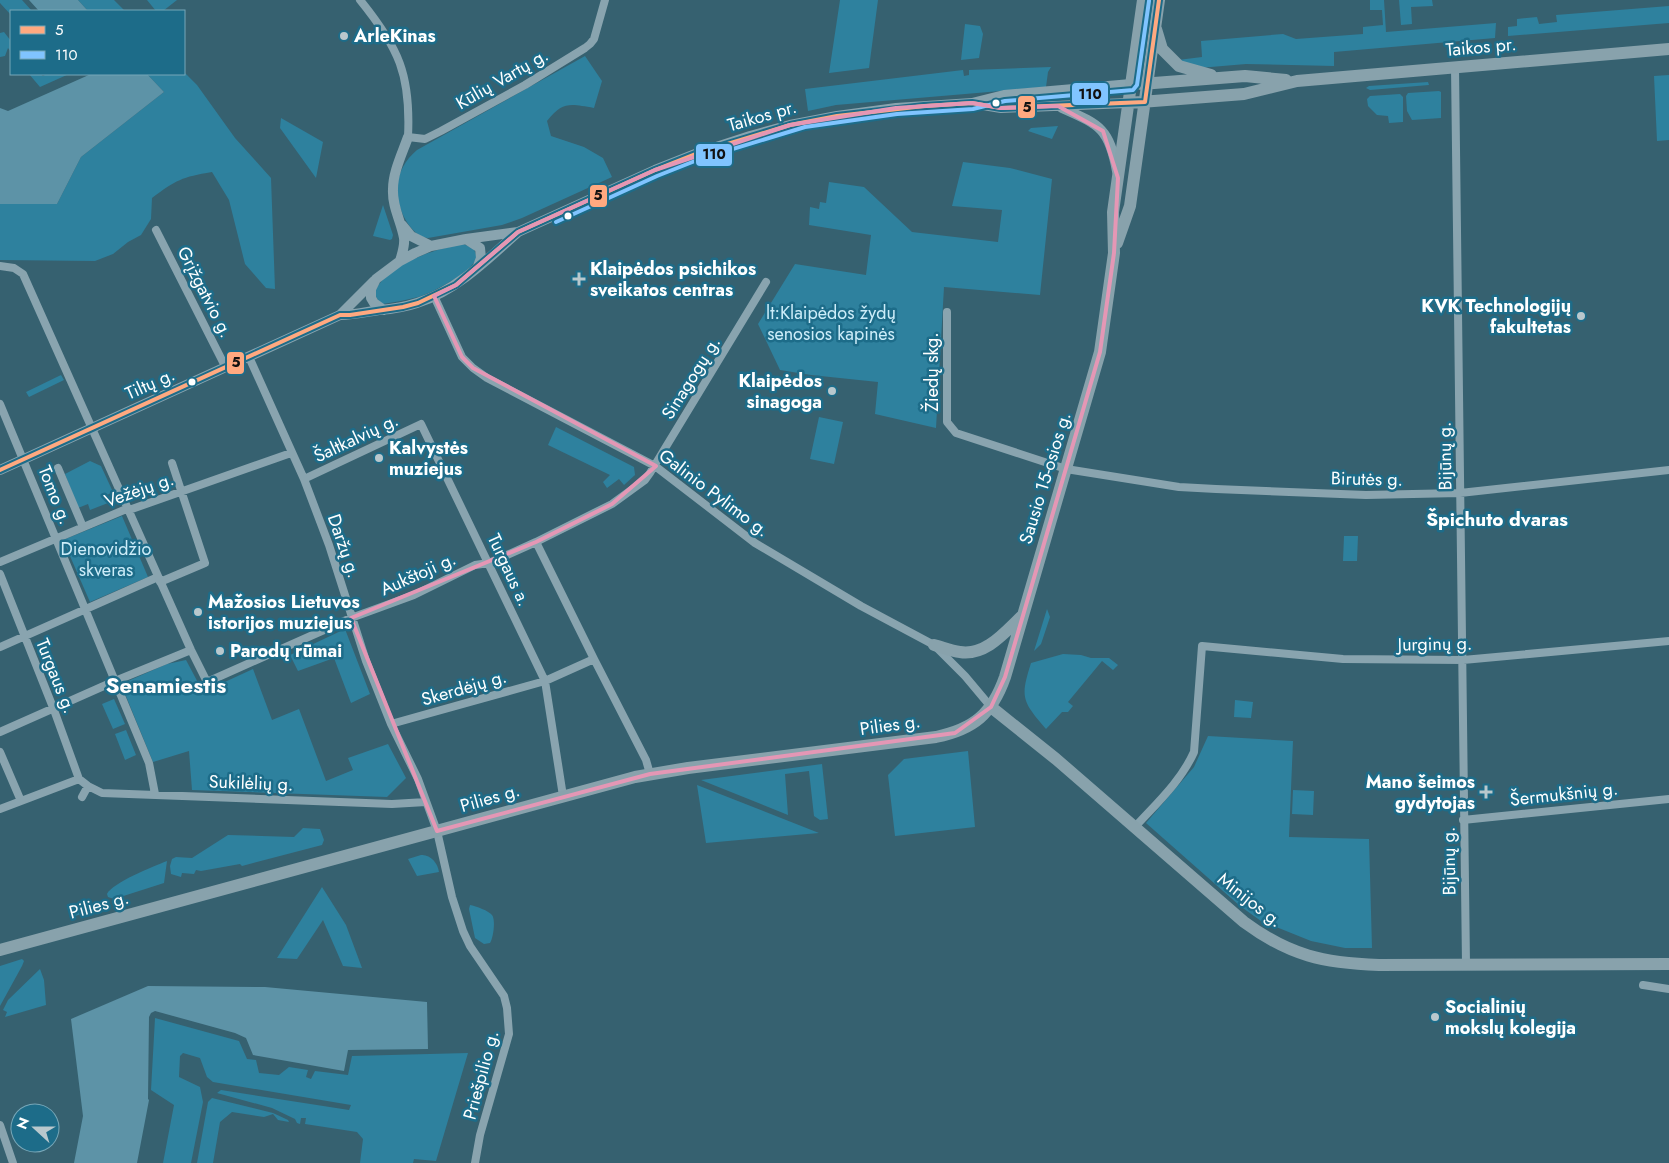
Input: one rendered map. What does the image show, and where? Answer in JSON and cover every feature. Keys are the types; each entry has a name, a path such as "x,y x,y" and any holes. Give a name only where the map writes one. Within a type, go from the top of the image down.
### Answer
{"main road":[{"name":"Sausio 15-osios g.","path":"990,707 1000,692 1005,677 1100,352 1114,253 1113,212 1143,0"},
{"name":"Sausio 15-osios g.","path":"1114,253 1130,206 1159,0"},
{"path":"1156,24 1162,48 1179,66 1221,78"},
{"name":"Taikos pr.","path":"1128,103 1244,94 1297,81 1669,49"},
{"name":"Taikos pr.","path":"1131,84 1245,76 1297,81"},
{"path":"934,645 960,652 973,652 985,648 994,642 1022,616"},
{"name":"Pilies g.","path":"0,950 563,796 650,774 955,733 966,728 990,707"},
{"name":"Minijos g.","path":"990,707 1056,759 1244,922 1260,934 1293,950 1326,961 1342,964 1669,964"}],"street":[{"path":"360,0 387,35 400,61 407,95 408,137 394,175 393,189 394,206 404,240 404,249 400,261"},
{"name":"Kūlių Vartų g.","path":"408,137 425,139 525,85 590,44 599,26 605,0"},
{"name":"Bijūnų g.","path":"1455,67 1466,965"},
{"name":"Taikos pr.","path":"434,296 456,285 518,232 655,170 698,153 790,125 896,108 972,103 1004,95 1131,84"},
{"name":"Taikos pr.","path":"972,103 1001,108 1128,103"},
{"path":"1058,106 1096,124 1103,131 1114,155 1118,178"},
{"path":"399,222 411,236 431,246"},
{"name":"Grįžgatvio g.","path":"156,230 226,368"},
{"name":"Taikos pr.","path":"431,246 518,232"},
{"path":"466,239 480,248 481,258 478,266"},
{"name":"Tiltų g.","path":"0,470 340,315 376,278 400,261 431,246"},
{"path":"0,266 14,268 23,274 191,650 0,732"},
{"path":"376,278 371,289 371,298 374,303 384,310"},
{"name":"Sinagogų g.","path":"475,565 489,563 612,504 645,480 766,282"},
{"name":"Tiltų g.","path":"340,315 384,310 418,303 434,296"},
{"name":"Galinio Pylimo g.","path":"434,296 462,357 473,368 487,378 655,466 755,543 861,606 934,645 965,676 990,707"},
{"name":"Žiedų skg.","path":"947,312 947,422 956,433 1066,469"},
{"name":"Daržų g.","path":"249,357 304,479 329,545 366,661 391,724 418,779 436,831"},
{"name":"Tomo g.","path":"0,404 149,763 155,794"},
{"name":"Šaltkalvių g.","path":"304,479 422,424"},
{"name":"Turgaus a.","path":"422,424 545,681 563,796"},
{"name":"Vežėjų g.","path":"0,562 124,510 129,510 291,453"},
{"path":"0,647 85,610 205,563 172,462"},
{"path":"58,468 83,527"},
{"name":"Birutės g.","path":"1066,469 1179,487 1366,495 1460,493 1669,470"},
{"name":"Turgaus a.","path":"536,542 646,760 650,774"},
{"name":"Aukštoji g.","path":"191,650 207,682 351,618 414,595 475,565"},
{"name":"Turgaus g.","path":"0,574 79,778 88,786"},
{"name":"Jurginų g.","path":"1135,827 1180,777 1194,752 1202,646 1343,660 1463,660 1669,641"},
{"path":"545,681 594,659"},
{"name":"Skerdėjų g.","path":"391,724 545,681"},
{"path":"0,752 21,801"},
{"path":"0,809 79,778"},
{"path":"82,797 88,786"},
{"name":"Sukilėlių g.","path":"88,786 102,793 392,804 426,802"},
{"name":"Šermukšnių g.","path":"1463,820 1669,799"},
{"name":"Priešpilio g.","path":"436,831 452,897 463,931 470,946 504,996 509,1019 509,1034 506,1048 480,1135 475,1163"},
{"path":"1643,986 1669,989"},
{"path":"0,1125 14,1163"}],"highlighted area":[{"path":"972,103 1001,108 1058,106 1103,131 1118,178 1114,253 1100,352 1005,677 991,707 955,733 650,774 437,831 351,618 536,542 612,504 656,466 473,368 462,357 434,296 456,285 518,232 655,170 790,125 896,108"}],"green space":[{"path":"0,0 22,0 31,10 10,10 10,14 0,3"},
{"path":"78,0 114,0 124,10 87,10"},
{"path":"147,0 177,0 164,10 155,10"},
{"path":"840,0 878,0 869,68 829,73"},
{"path":"1370,0 1384,0 1386,32 1496,23 1495,38 1334,52 1334,66 1246,64 1199,68 1178,60 1202,57 1201,41 1283,34 1296,39 1363,34 1363,27 1383,25 1382,10 1370,10"},
{"path":"1399,0 1432,0 1433,6 1411,7 1412,24 1401,25"},
{"path":"1669,6 1669,23 1508,36 1508,27 1517,26 1517,19 1537,17 1539,24 1557,22 1556,15"},
{"path":"965,24 980,26 983,34 979,58 961,60"},
{"path":"4,32 10,40 10,51 8,48 5,56 0,57 0,33"},
{"path":"585,56 602,81 594,108 567,105 558,110 547,121 551,136 584,147 603,158 612,177 522,218 502,225 428,238 415,232 401,211 397,195 401,172 413,154"},
{"path":"1051,67 1048,72 1046,87 836,105 808,111 805,89 963,70 964,76 969,75 969,70"},
{"path":"185,73 197,85 235,138 271,178 275,289 266,288 245,264 229,200 212,172 180,180 152,198 151,219 141,235 128,242 113,254 95,261 0,260 0,204 57,204 81,157 164,92 148,75 185,75"},
{"path":"30,75 67,75 40,87"},
{"path":"1669,75 1669,140 1657,141 1654,76"},
{"path":"1428,82 1429,85 1370,90 1366,88 1369,86"},
{"path":"1441,92 1441,118 1412,120 1407,111 1406,96 1408,93"},
{"path":"1400,94 1403,97 1403,122 1389,123 1388,116 1377,115 1368,106 1367,99 1370,96"},
{"path":"281,118 323,142 316,178 280,128"},
{"path":"1058,126 1052,139 1028,131 1031,128"},
{"name":"lt:Klaipėdos žydų senosios kapinės","path":"963,162 1010,168 1052,179 1040,295 944,287 936,428 875,414 878,382 780,370 758,324 795,264 866,275 871,235 809,225 810,207 819,209 820,202 826,203 829,182 864,187 912,232 998,242 1002,210 952,206"},
{"path":"383,205 393,235 390,240 373,236"},
{"path":"463,244 473,248 476,259 467,270 441,287 418,297 383,304 380,303 374,294 388,275 411,260 438,250"},
{"path":"61,375 64,380 29,397 26,392"},
{"path":"819,417 843,422 834,464 810,459"},
{"path":"556,427 634,467 635,475 624,485 619,479 607,488 603,482 610,475 548,445"},
{"path":"90,461 101,466 113,492 105,496 108,503 90,510 88,504 78,508 65,474"},
{"name":"Dienovidžio skveras","path":"122,516 148,577 90,602 63,540"},
{"path":"1344,536 1358,536 1357,561 1343,561"},
{"path":"1047,609 1050,617 1041,644 1034,651"},
{"path":"345,629 370,694 351,703 334,658 298,671 290,655"},
{"path":"1063,654 1081,655 1091,658 1109,658 1118,665 1113,670 1102,661 1068,702 1073,706 1068,712 1062,712 1046,729 1032,712 1025,699 1025,684 1031,663"},
{"path":"186,660 203,692 253,669 272,720 299,709 326,781 353,770 348,758 388,744 406,778 387,797 192,790 189,751 153,762 121,684 167,664"},
{"path":"114,699 125,724 113,729 102,704"},
{"path":"1235,700 1253,702 1251,718 1234,717"},
{"path":"126,730 136,755 125,760 115,734"},
{"path":"1208,736 1293,741 1289,837 1369,839 1372,948 1345,948 1311,941 1261,921 1240,906 1146,823 1194,767"},
{"path":"968,751 975,827 895,836 888,775 904,759"},
{"path":"822,764 828,819 820,820 814,816 809,771 785,774 788,815 701,780"},
{"path":"697,785 819,833 706,843"},
{"path":"1293,790 1314,791 1313,815 1292,814"},
{"path":"303,828 320,829 324,840 322,845 242,866 240,864 201,871 196,870 194,874 182,873 181,877 171,874 170,866 172,859 176,857 192,858 228,835 294,837"},
{"path":"421,855 433,860 439,872 417,876 408,859"},
{"path":"167,861 164,883 114,899 108,897 107,894 110,890 117,885 134,875"},
{"path":"322,887 346,925 362,968 343,966 323,920 297,959 277,958"},
{"path":"470,905 492,915 494,929 490,943 484,944 475,938 469,909"},
{"path":"104,906 102,908 75,916 75,907"},
{"path":"22,959 24,961 22,966 0,1006 0,966"},
{"path":"40,969 44,980 46,1005 5,1017 7,1012 3,1010 8,1000"},
{"path":"155,1018 239,1041 247,1059 256,1060 259,1073 279,1075 289,1067 308,1070 306,1077 311,1079 315,1071 348,1075 352,1056 468,1053 436,1161 414,1159 413,1163 360,1163 363,1139 357,1132 305,1124 306,1118 301,1118 300,1124 295,1119 272,1108 217,1093 221,1090 349,1110 351,1105 213,1082 207,1077 200,1058 183,1053 180,1056 179,1077 200,1087 203,1102 191,1163 163,1163 174,1105 151,1090"},
{"path":"212,1098 273,1113 289,1122 278,1120 273,1114 264,1117 232,1112 220,1122 213,1163 197,1163 208,1102"}],"shaded area":[{"path":"29,0 78,0 87,10 38,10"},
{"path":"89,75 148,75 164,92 81,157 57,204 0,204 0,108 8,111"},
{"path":"148,986 265,987 427,1002 428,1049 348,1050 344,1071 253,1055 246,1038 235,1033 155,1011 149,1017 149,1100 137,1163 74,1163 83,1116 71,1019"}],"transit line":[{"name":"5","path":"0,470 340,315 403,307 418,303 456,285 518,232 655,170 698,153 790,125 837,116 924,106 972,103 1001,108 1145,102 1159,0"},
{"name":"110","path":"556,222 657,176 700,159 805,127 897,114 973,109 1005,101 1133,90 1137,85 1149,1"}],"place":[{"name":"ArleKinas","path":"344,36"},
{"name":"Klaipėdos psichikos sveikatos centras","path":"579,279"},
{"name":"KVK Technologijų fakultetas","path":"1581,316"},
{"name":"Klaipėdos sinagoga","path":"832,391"},
{"name":"Kalvystės muziejus","path":"379,458"},
{"name":"Mažosios Lietuvos istorijos muziejus","path":"198,612"},
{"name":"Parodų rūmai","path":"220,651"},
{"name":"Mano šeimos gydytojas","path":"1486,792"},
{"name":"Socialinių mokslų kolegija","path":"1435,1017"}],"district":[{"name":"Špichuto dvaras","path":"1497,519"},
{"name":"Senamiestis","path":"166,685"}]}
